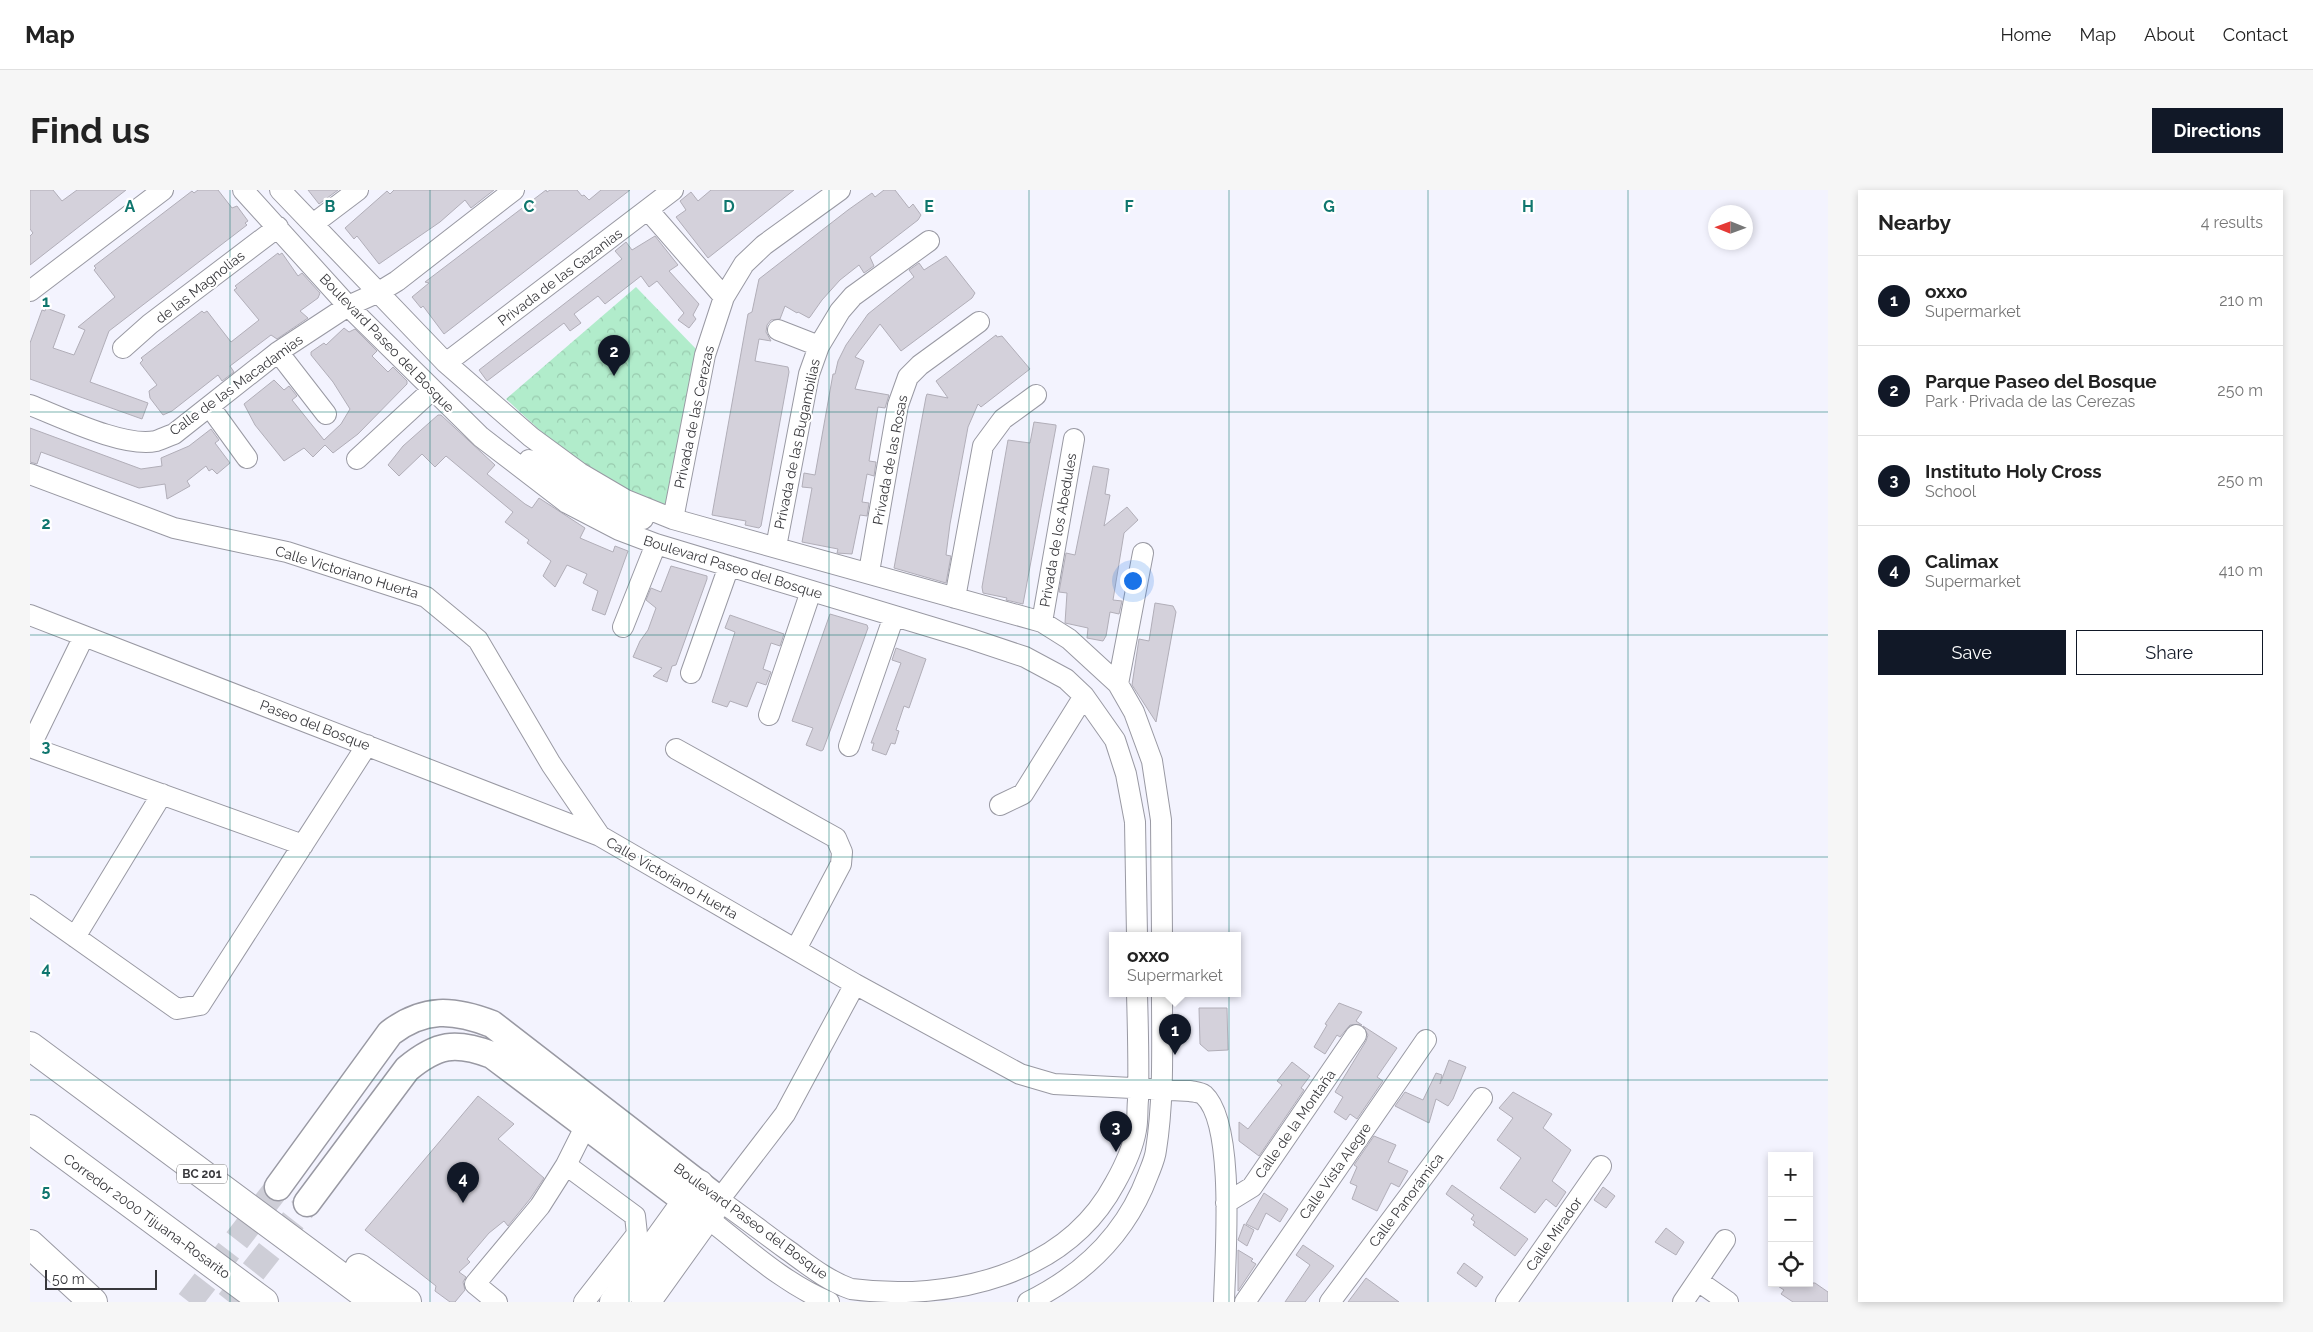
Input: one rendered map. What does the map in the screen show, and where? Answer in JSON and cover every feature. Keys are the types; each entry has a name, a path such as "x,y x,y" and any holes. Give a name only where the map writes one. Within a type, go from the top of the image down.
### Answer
{"highway":[{"name":"BC 201","path":"30,1046 375,1302"},
{"name":"Corredor 2000 Tijuana-Rosarito","path":"30,1129 264,1302"},
{"path":"170,1150 272,1207 407,1302"},
{"path":"614,1302 703,1201"},
{"path":"646,1302 703,1201"},
{"path":"30,1244 93,1302"}],"main road":[{"name":"Boulevard Paseo del Bosque","path":"278,1187 390,1033 414,1018 442,1013 468,1015 492,1024 703,1201"},
{"name":"Boulevard Paseo del Bosque","path":"307,1202 406,1069 422,1056 438,1048 456,1046 472,1048 492,1055 585,1127 703,1201"}],"street":[{"path":"30,291 162,190"},
{"name":"Boulevard Paseo del Bosque","path":"243,190 348,306 432,390 499,453 567,503 619,530 656,544 1025,657 1066,679 1084,696 1115,740 1126,774 1135,822 1136,932"},
{"name":"Boulevard Paseo del Bosque","path":"280,190 446,363 531,437 580,473 626,500 666,517 869,572 1042,622 1069,639 1118,684 1134,712 1152,760 1161,820 1162,932"},
{"path":"313,224 358,190"},
{"name":"Calle de las Macadamias","path":"30,405 109,435 131,440 155,441 174,434 278,352 348,306 397,281 514,190"},
{"name":"Privada de las Gazanias","path":"446,363 673,190"},
{"name":"Privada de las Cerezas","path":"666,517 705,355 724,297 744,264 764,245 840,190"},
{"path":"648,210 724,297"},
{"name":"de las Magnolias","path":"124,348 150,324 278,227"},
{"name":"Privada de las Bugambilias","path":"776,547 809,374 819,346 840,311 853,296 929,241"},
{"name":"Privada de las Rosas","path":"869,572 898,405 908,377 920,364 979,322"},
{"path":"778,330 819,346"},
{"path":"278,352 326,414"},
{"path":"357,459 432,390"},
{"path":"955,598 983,446 1003,419 1036,394"},
{"path":"210,407 247,458"},
{"name":"Privada de los Abedules","path":"1042,622 1074,439"},
{"path":"499,453 522,456 604,507 648,520 666,517"},
{"name":"Calle Victoriano Huerta","path":"30,474 174,528 287,552 426,597 478,640 550,764 600,836 855,984 1020,1074 1054,1084 1202,1094 1211,1103 1224,1147 1226,1204 1224,1302"},
{"path":"623,627 656,544"},
{"path":"1118,684 1143,553"},
{"path":"691,673 729,566"},
{"path":"769,715 811,592"},
{"name":"Paseo del Bosque","path":"30,615 600,836"},
{"path":"849,746 894,616"},
{"path":"84,636 30,747 303,845"},
{"path":"1000,805 1023,794 1084,696"},
{"path":"30,905 177,1009 200,1005 367,745"},
{"path":"676,750 836,838 842,852 841,864 796,950"},
{"path":"75,937 162,794"},
{"path":"703,1201 785,1114 855,984"},
{"name":"Boulevard Paseo del Bosque","path":"703,1201 826,1278 851,1289 876,1296 905,1299 965,1297 998,1287 1037,1267 1084,1229 1105,1202 1124,1167 1136,1131 1138,1089 1137,997"},
{"path":"1028,1302 1070,1278 1107,1245 1125,1221 1141,1192 1156,1152 1162,1090 1162,997"},
{"name":"Calle de la Montaña","path":"1226,1204 1252,1187 1356,1035"},
{"name":"Calle Vista Alegre","path":"1245,1302 1426,1040"},
{"name":"Calle Panorámica","path":"1330,1302 1482,1098"},
{"path":"497,1302 475,1284 540,1206 566,1165 585,1127"},
{"path":"566,1165 635,1216 637,1224 638,1234 584,1302"},
{"name":"Calle Mirador","path":"1506,1302 1601,1166"},
{"name":"Boulevard Paseo del Bosque","path":"703,1201 782,1276 815,1296 829,1302"},
{"path":"1683,1302 1725,1240"},
{"path":"1698,1281 1720,1299"}],"green space":[{"path":"636,287 699,352 666,508 577,465 506,399"}],"building":[{"path":"30,190 53,190 62,201 77,190 126,190 30,265 30,236 33,233 30,229"},
{"path":"198,190 218,190 232,208 237,206 248,221 245,223 247,225 109,331 90,382 148,403 142,419 30,379 30,343 42,310 45,311 46,308 65,315 53,348 74,355 85,330 78,327 115,297 94,270 96,268 94,266 192,191 194,193"},
{"path":"308,190 338,190 319,204"},
{"path":"394,190 494,190 471,208 465,200 440,222 379,264 357,236 354,239 345,228 387,191 390,194"},
{"path":"546,190 547,192 550,190 577,190 589,200 601,190 630,190 444,334 423,306 421,308 412,297 429,283 425,282"},
{"path":"711,190 794,190 708,258 676,217 686,210 680,201 691,192 698,201"},
{"path":"884,190 895,190 909,208 913,204 921,215 918,220 870,257 874,266 864,273 859,265 840,280 809,318 785,306 780,319 771,320 767,325 766,332 771,341 759,339 755,361 788,367 789,372 761,526 759,528 745,525 746,521 712,515 748,314 752,312 759,279 848,210 872,193 875,197"},
{"path":"655,236 678,265 669,271 699,304 693,315 696,319 689,328 678,320 684,313 657,281 649,287 641,276 605,304 598,296 574,314 581,323 570,331 564,323 487,381 479,370 622,259 615,251 626,242 632,250"},
{"path":"278,253 279,255 282,253 298,276 302,273 320,293 318,298 300,311 308,318 277,339 271,335 230,366 234,372 222,381 218,375 172,411 163,415 150,398 149,391 157,385 140,363 143,360 141,358 202,311 204,313 207,311 231,342 259,320 234,290 237,288 235,286"},
{"path":"946,256 975,293 972,298 901,351 880,324 855,357 864,361 855,389 889,395 885,408 878,407 869,461 876,462 874,476 867,474 862,502 869,503 867,516 860,515 852,554 837,553 838,549 802,542 812,488 802,487 804,473 815,475 833,374 835,374 838,361 846,345 868,314 914,277 909,270 919,263 924,270"},
{"path":"344,328 349,332 355,329 377,351 372,356 388,372 393,367 407,381 407,384 358,434 333,453 325,445 313,457 304,448 284,461 255,425 244,404 274,380 284,390 289,386 297,396 292,400 324,440 341,424 350,409 333,382 311,355 311,352 324,343 326,345"},
{"path":"996,335 997,337 1002,336 1030,369 981,407 978,404 968,427 950,524 946,555 951,556 946,583 894,568 927,394 948,398 936,381"},
{"path":"438,415 441,415 495,465 487,474 525,504 532,508 539,498 585,528 580,538 613,552 615,546 628,551 605,615 592,610 598,591 583,583 587,574 567,565 555,587 543,576 551,561 527,543 529,540 505,522 513,512 446,456 435,467 422,454 399,476 388,465 403,446"},
{"path":"1034,422 1056,425 1056,427 1023,604 1006,600 1007,598 983,593 982,587 1008,440 1030,443"},
{"path":"30,428 141,469 162,466 161,458 189,446 211,429 219,440 215,443 230,463 217,474 212,469 209,471 206,466 187,481 190,486 167,499 165,484 139,488 41,452 37,464 30,462"},
{"path":"1093,466 1109,469 1105,494 1110,495 1104,526 1127,507 1138,520 1124,533 1113,600 1122,601 1119,614 1110,612 1106,636 1103,641 1087,638 1088,628 1065,623 1067,593 1059,592 1066,553 1075,555"},
{"path":"671,566 707,576 707,579 676,665 672,666 667,682 653,676 662,668 633,657 640,641 648,630 656,608 646,600 651,588 661,592"},
{"path":"1155,603 1173,606 1176,612 1156,722 1132,685 1139,639 1149,641"},
{"path":"830,614 867,625 868,628 823,750 821,751 806,745 813,728 792,721"},
{"path":"730,615 784,634 780,646 771,643 763,669 771,672 766,685 757,682 747,707 730,701 727,707 712,702 735,632 725,628"},
{"path":"896,648 926,659 909,708 904,706 896,730 899,731 895,744 891,743 886,755 872,750 874,743 871,743 901,663 892,660"},
{"path":"1339,1003 1362,1012 1356,1021 1362,1025 1350,1025 1340,1037 1337,1035 1325,1054 1314,1047 1327,1025 1325,1024"},
{"path":"1199,1008 1227,1008 1228,1050 1208,1051 1200,1044"},
{"path":"1363,1026 1397,1048 1377,1077 1383,1081 1357,1119 1350,1114 1346,1120 1334,1112 1343,1097 1335,1092 1366,1041 1368,1035"},
{"path":"1449,1060 1466,1067 1453,1099 1448,1106 1436,1099 1429,1123 1395,1106 1405,1092 1423,1100 1436,1073 1442,1075 1440,1084"},
{"path":"1292,1062 1310,1076 1301,1088 1304,1090 1259,1156 1239,1141 1239,1122 1248,1129 1282,1085 1277,1081"},
{"path":"1513,1092 1552,1114 1543,1128 1571,1150 1552,1181 1566,1192 1556,1207 1546,1199 1535,1213 1500,1188 1521,1158 1497,1140 1513,1118 1499,1108"},
{"path":"478,1096 514,1124 498,1139 544,1178 508,1226 504,1221 489,1233 467,1259 470,1262 459,1272 466,1277 463,1282 465,1290 455,1302 450,1302 435,1291 436,1286 365,1230"},
{"path":"1374,1136 1396,1145 1388,1162 1408,1171 1399,1187 1391,1183 1377,1211 1352,1199 1357,1186 1350,1183 1357,1167 1354,1165"},
{"path":"1452,1185 1528,1239 1515,1256 1473,1225 1475,1222 1471,1219 1474,1215 1446,1194"},
{"path":"1603,1187 1615,1196 1606,1208 1594,1200"},
{"path":"1264,1193 1288,1209 1280,1222 1266,1213 1258,1230 1246,1224"},
{"path":"1244,1224 1254,1230 1247,1246 1238,1240"},
{"path":"1666,1228 1684,1242 1676,1255 1655,1242"},
{"path":"1303,1245 1334,1266 1305,1302 1285,1302 1310,1265 1296,1255"},
{"path":"1238,1250 1253,1259 1251,1261 1256,1264 1238,1291"},
{"path":"1464,1263 1483,1277 1476,1287 1457,1273"},
{"path":"1366,1278 1399,1302 1348,1302"},
{"path":"1813,1283 1815,1283 1828,1292 1828,1302 1793,1302 1781,1294 1784,1290 1779,1287 1813,1287"}],"tunnel":[{"path":"189,1302 278,1187"},
{"path":"229,1302 307,1203"}],"place":[{"name":"Parque Paseo del Bosque","path":"614,376"},
{"name":"oxxo","path":"1175,1055"},
{"name":"Instituto Holy Cross","path":"1116,1152"},
{"name":"Calimax","path":"463,1203"}]}
